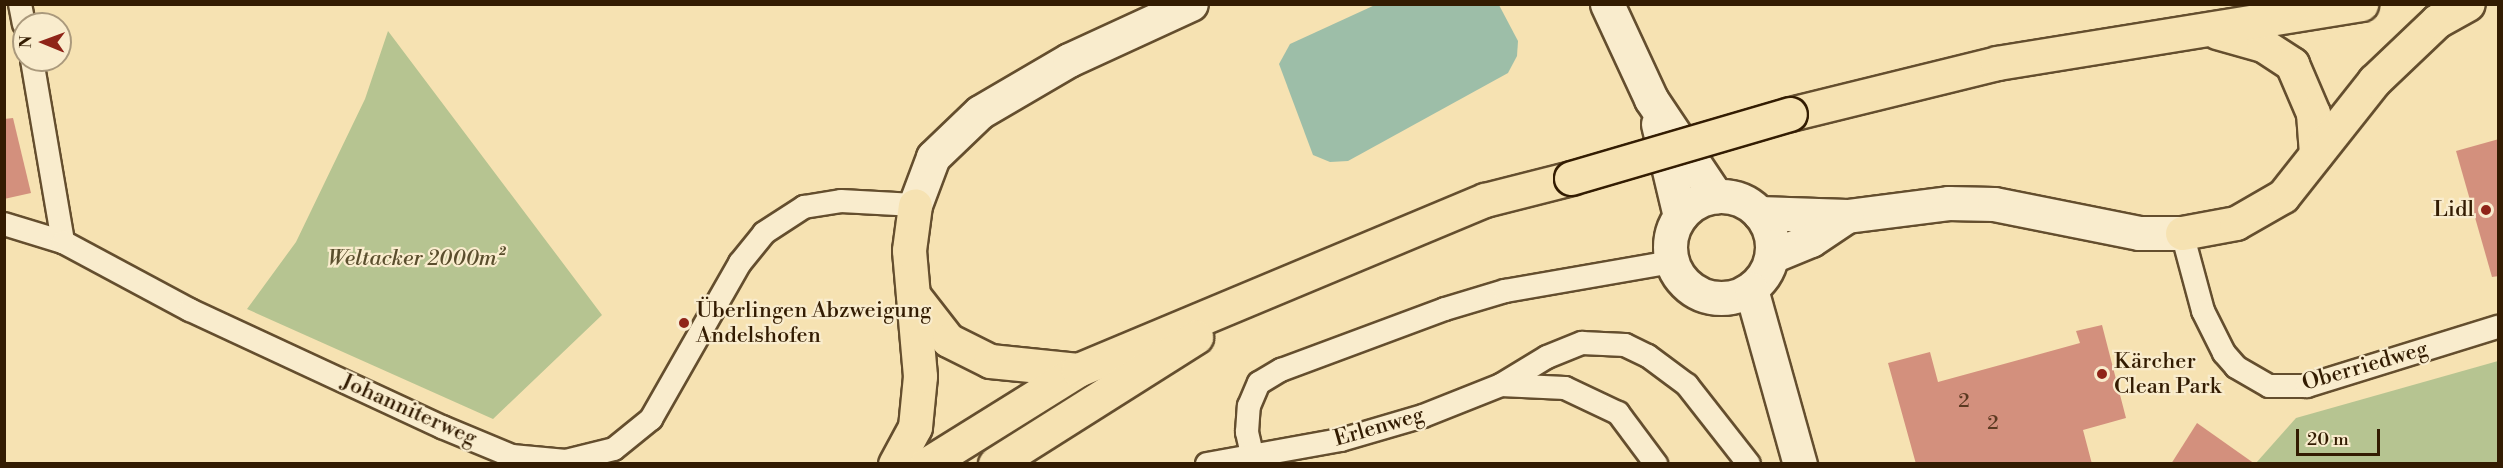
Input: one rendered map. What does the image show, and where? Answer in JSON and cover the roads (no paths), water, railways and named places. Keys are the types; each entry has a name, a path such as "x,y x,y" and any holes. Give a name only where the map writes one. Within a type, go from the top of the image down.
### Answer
{"highway":[{"path":"927,464 1078,369 1255,298 1485,200 1570,178 1790,114 1997,63 2361,4"},
{"path":"2182,233 2236,223 2283,196 2374,81 2437,21 2468,4"},
{"path":"2206,29 2264,45 2292,64 2313,113 2316,154"},
{"path":"895,464 915,427 921,376 909,250 915,205"},
{"path":"914,295 948,340 990,361 1078,369"},
{"path":"995,464 1255,298"}],"main road":[{"path":"915,205 933,157 980,112 1069,60 1191,4"},
{"path":"1607,4 1652,99 1716,196"},
{"path":"1652,99 1680,216"},
{"path":"1716,196 1740,199 1759,213 1772,240 1772,256 1761,280 1738,294 1705,296 1687,285 1672,262 1672,231 1680,216 1693,204 1716,196"},
{"path":"1759,213 1847,216 1948,203 1994,204 2128,231 2182,233"},
{"path":"1772,256 1811,240 1847,216"},
{"path":"1738,294 1798,457"}],"street":[{"path":"34,72 63,242"},
{"name":"Johanniterweg","path":"4,224 63,242 190,310 442,427 513,456 566,461 614,449 651,420 740,263 764,232 804,207 841,201 915,205"},
{"name":"Oberriedweg","path":"2182,233 2203,311 2224,353 2236,367 2269,386 2307,386 2499,327"},
{"path":"1252,454 1247,432 1249,406 1259,383 1281,370 1445,309 1505,291 1672,262"},
{"name":"Erlenweg","path":"1207,464 1252,454 1341,440 1423,416 1501,385 1547,357 1582,343 1625,345 1648,356 1687,385 1749,464"},
{"name":"Erlenweg","path":"1501,385 1565,388 1618,413 1656,464"}],"place":[{"name":"Lidl","path":"2486,210"},
{"name":"Überlingen Abzweigung Andelshofen","path":"684,323"},
{"name":"Kärcher Clean Park","path":"2102,374"}],"park label":[{"name":"Weltacker 2000m²","path":"416,259"}]}
